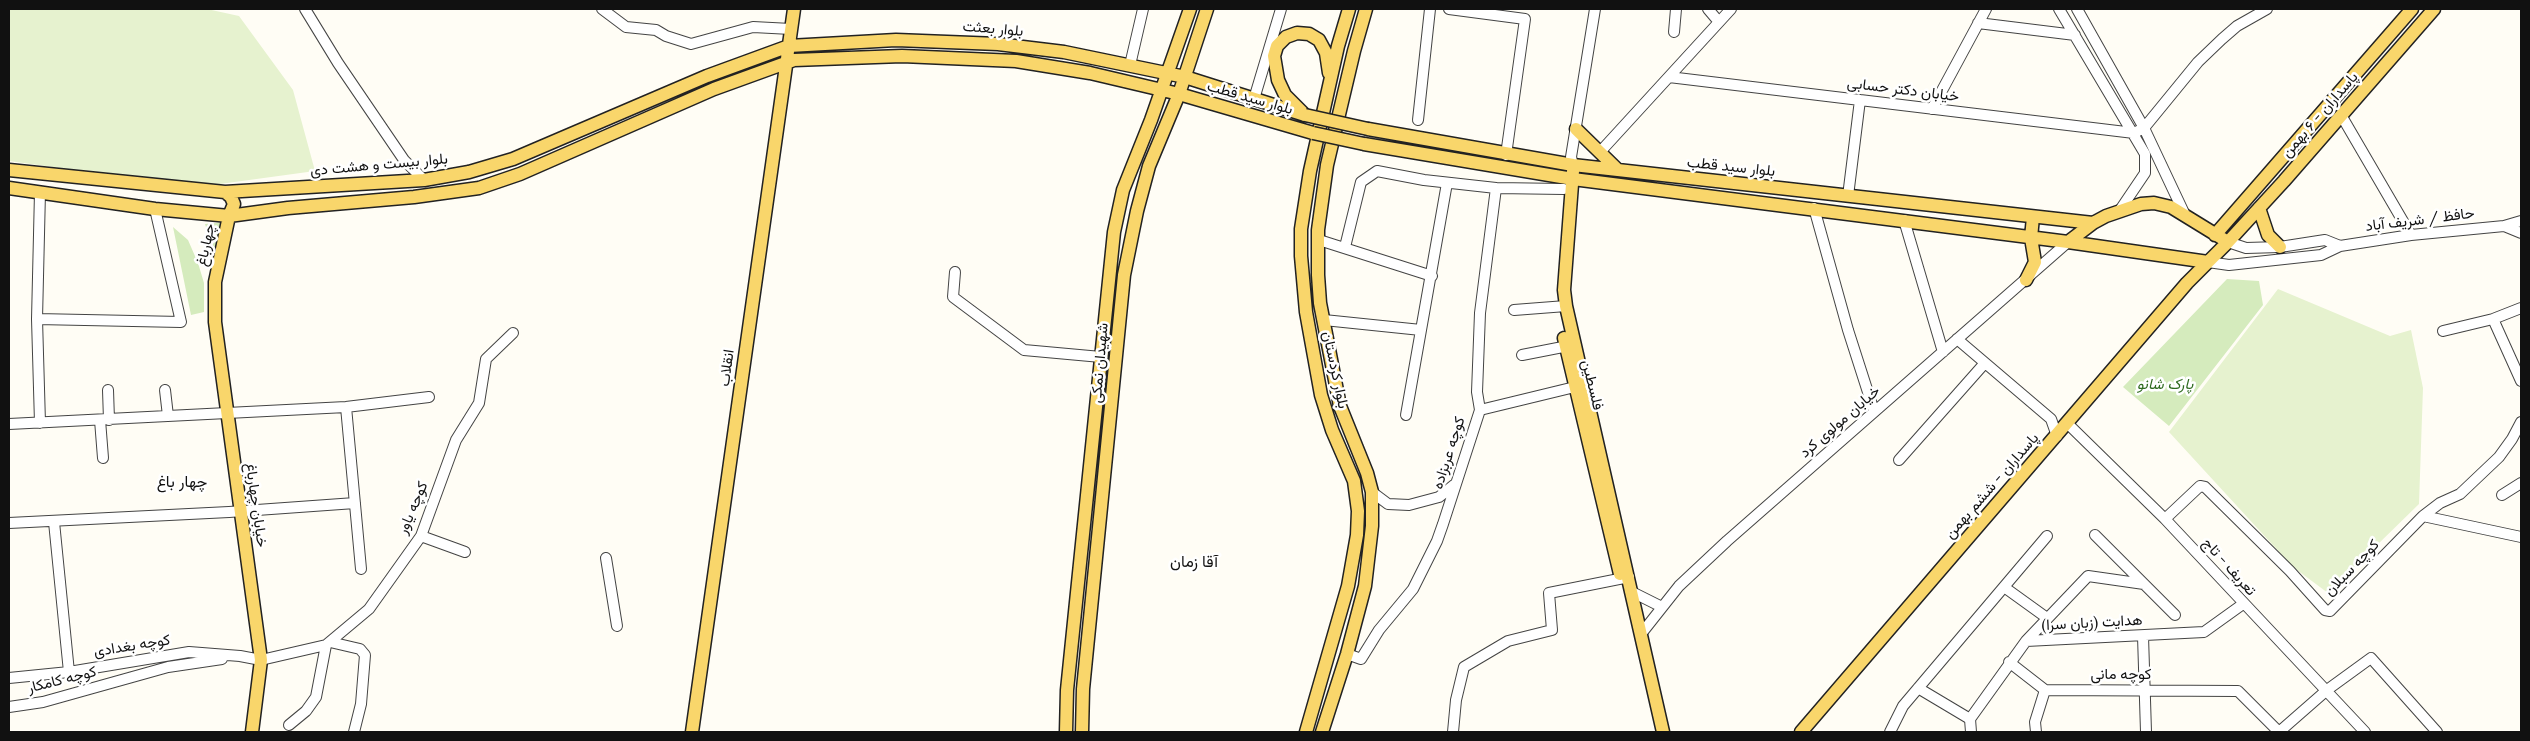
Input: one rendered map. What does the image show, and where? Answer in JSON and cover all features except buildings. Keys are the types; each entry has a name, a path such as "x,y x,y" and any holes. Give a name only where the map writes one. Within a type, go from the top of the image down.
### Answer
{"main road":[{"name":"انقلاب","path":"793,45 791,29 794,9"},
{"name":"انقلاب","path":"700,732 793,45 801,9"},
{"name":"شهیدان نمکی","path":"1066,732 1067,690 1114,232 1123,190 1162,90 1190,9"},
{"name":"شهیدان نمکی","path":"1082,732 1083,690 1124,275 1149,166 1179,94 1207,9"},
{"name":"بلوار کردستان","path":"1306,732 1348,586 1357,535 1358,511 1354,481 1332,430 1321,395 1302,280 1301,229 1318,129 1349,9"},
{"name":"بلوار کردستان","path":"1322,732 1347,654 1365,586 1372,526 1372,492 1367,473 1340,406 1324,320 1318,275 1322,198 1336,130 1366,9"},
{"name":"پاسداران - ۶ بهمن","path":"2215,235 2412,9"},
{"name":"پاسداران - ۶ بهمن","path":"2208,262 2259,208 2434,9"},
{"path":"1305,115 1285,95 1278,80 1274,56 1277,46 1286,37 1297,33 1308,34 1318,40 1326,53 1330,81"},
{"name":"بلوار بعثت","path":"793,45 910,40 998,44 1064,52 1185,77"},
{"name":"بلوار بیست و هشت دی","path":"9,170 225,192 424,180 469,172 513,159 707,76 793,45"},
{"name":"بلوار بعثت","path":"791,61 902,56 1016,61 1090,73 1179,94"},
{"name":"انقلاب","path":"692,732 791,61"},
{"path":"9,188 155,209 229,216 288,208 414,197 479,188 520,174 714,89 791,61"},
{"name":"بلوار سید قطب","path":"1185,77 1305,115 1506,155 1570,162 1618,170 2093,223"},
{"name":"بلوار سید قطب","path":"1179,94 1318,129 1364,144 1567,182 1814,208 2208,262"},
{"path":"591,126 597,141"},
{"path":"1318,129 1336,130"},
{"path":"1576,129 1618,170"},
{"name":"فلسطین","path":"1570,162 1567,182 1562,306 1625,578 1632,592 1663,732"},
{"path":"39,174 44,183 40,192"},
{"path":"286,189 288,208"},
{"path":"193,190 186,199 187,205 194,213"},
{"name":"چهارباغ","path":"215,282 229,216 234,204 231,197 225,192"},
{"path":"2068,242 2093,223 2120,210 2154,203 2164,204 2186,215 2228,242"},
{"path":"2259,208 2268,234 2280,246"},
{"path":"2026,280 2035,262 2031,238 2033,217"},
{"name":"پاسداران - ششم بهمن","path":"1801,732 2068,424 2187,283 2208,262"},
{"name":"خیابان چهارباغ","path":"215,282 215,322 261,660 252,732"},
{"path":"1101,357 1117,356"},
{"path":"1067,690 1083,690"}],"street":[{"path":"305,9 338,63 404,160 424,180"},
{"path":"602,9 626,27 656,30 666,36 691,44 753,26 791,29"},
{"path":"1130,65 1143,9"},
{"path":"1254,98 1281,9"},
{"path":"1418,120 1430,9"},
{"path":"1449,9 1525,19 1506,155"},
{"path":"1570,162 1595,9"},
{"path":"1674,32 1676,9"},
{"path":"1708,9 1720,22"},
{"path":"1600,152 1731,9"},
{"path":"1932,109 1986,9"},
{"path":"2060,9 2145,154 2145,173 2120,210"},
{"path":"2077,9 2144,128 2186,215"},
{"path":"2134,133 2144,128 2198,62 2237,26 2267,9"},
{"path":"1978,23 2075,35"},
{"name":"خیابان دکتر حسابی","path":"1669,77 2134,133"},
{"path":"1848,196 1860,100"},
{"path":"2341,115 2411,235"},
{"path":"1346,247 1361,182 1377,171 1446,183 1496,188 1567,182"},
{"path":"1406,414 1420,330 1432,276 1446,183"},
{"name":"کوچه عربزاده","path":"1347,654 1361,659 1379,630 1413,589 1437,542 1480,410 1477,392 1480,313 1496,188"},
{"path":"40,192 37,319 40,423"},
{"path":"1814,208 1848,330 1874,411"},
{"path":"37,319 181,322 155,209"},
{"path":"1904,220 1943,352"},
{"name":"حافظ / شریف آباد","path":"2208,262 2229,265 2321,256 2340,246 2411,235 2504,226 2521,221"},
{"name":"حافظ / شریف آباد","path":"2504,226 2521,233"},
{"path":"1319,240 1346,247 1432,276"},
{"name":"حافظ / شریف آباد","path":"2228,242 2246,248 2325,240 2340,246"},
{"name":"خیابان مولوی کرد","path":"1641,634 1679,586 1727,541 2068,242"},
{"path":"955,272 954,297 1024,350 1101,357"},
{"path":"1514,310 1562,306"},
{"path":"2442,331 2493,319 2521,308"},
{"path":"2493,319 2521,381"},
{"path":"1324,320 1420,330"},
{"name":"کوچه یاور","path":"261,660 328,643 369,609 421,536 456,440 479,403 486,358 513,334"},
{"path":"1957,339 1984,364 2051,419 2057,436"},
{"path":"1522,356 1570,346"},
{"path":"1899,460 1984,364"},
{"path":"1480,410 1580,385"},
{"path":"103,458 108,390"},
{"path":"165,390 168,416"},
{"path":"9,424 346,407 429,397"},
{"path":"346,407 361,569"},
{"path":"2423,516 2440,503 2460,494 2499,457 2512,440 2521,422"},
{"name":"تعریف - تاج","path":"2068,424 2165,519 2365,732"},
{"path":"2502,495 2521,483"},
{"path":"1372,492 1388,504 1409,505 1439,497 1455,484"},
{"name":"کوچه سبلان","path":"2165,519 2200,486 2205,487 2290,571 2325,610 2330,611 2423,516"},
{"path":"9,523 54,522 355,503"},
{"path":"2423,516 2521,537"},
{"path":"54,522 69,672"},
{"path":"2095,535 2175,614"},
{"path":"421,536 465,552"},
{"path":"1890,732 1903,706 2046,536"},
{"path":"606,558 616,626"},
{"path":"2026,641 2088,576 2144,584"},
{"path":"1452,732 1456,700 1464,667 1508,641 1552,630 1549,593 1625,578"},
{"path":"2004,587 2047,618"},
{"path":"1632,592 1662,607"},
{"name":"هدایت (زبان سرا)","path":"1970,719 2009,662 2026,641 2143,636 2208,630 2243,604"},
{"path":"2143,636 2146,732"},
{"path":"289,725 312,704 316,697 328,643 360,649 364,655 361,704 354,732"},
{"name":"کوچه بغدادی","path":"9,678 69,672 189,652 240,656 261,660"},
{"name":"کوچه کامکار","path":"9,707 43,702 168,668 240,656"},
{"path":"2279,732 2327,690 2371,658 2438,732"},
{"path":"2009,662 2045,690 2035,722 2036,732"},
{"path":"1918,688 1970,719 1971,732"},
{"name":"کوچه مانی","path":"2045,690 2145,689 2238,691 2279,732"}],"green space":[{"path":"9,9 207,9 239,16 293,90 315,171 198,187 9,161"},
{"path":"227,222 216,257 205,224"},
{"path":"173,227 188,240 198,263 204,283 204,312 191,315"},
{"name":"پارک شانو","path":"2227,279 2259,281 2263,305 2169,426 2123,387"},
{"path":"2278,289 2390,336 2411,330 2423,388 2419,504 2328,593 2293,567 2169,432"}],"district":[{"name":"چهار باغ","path":"182,482"},
{"name":"آقا زمان","path":"1194,562"}]}
